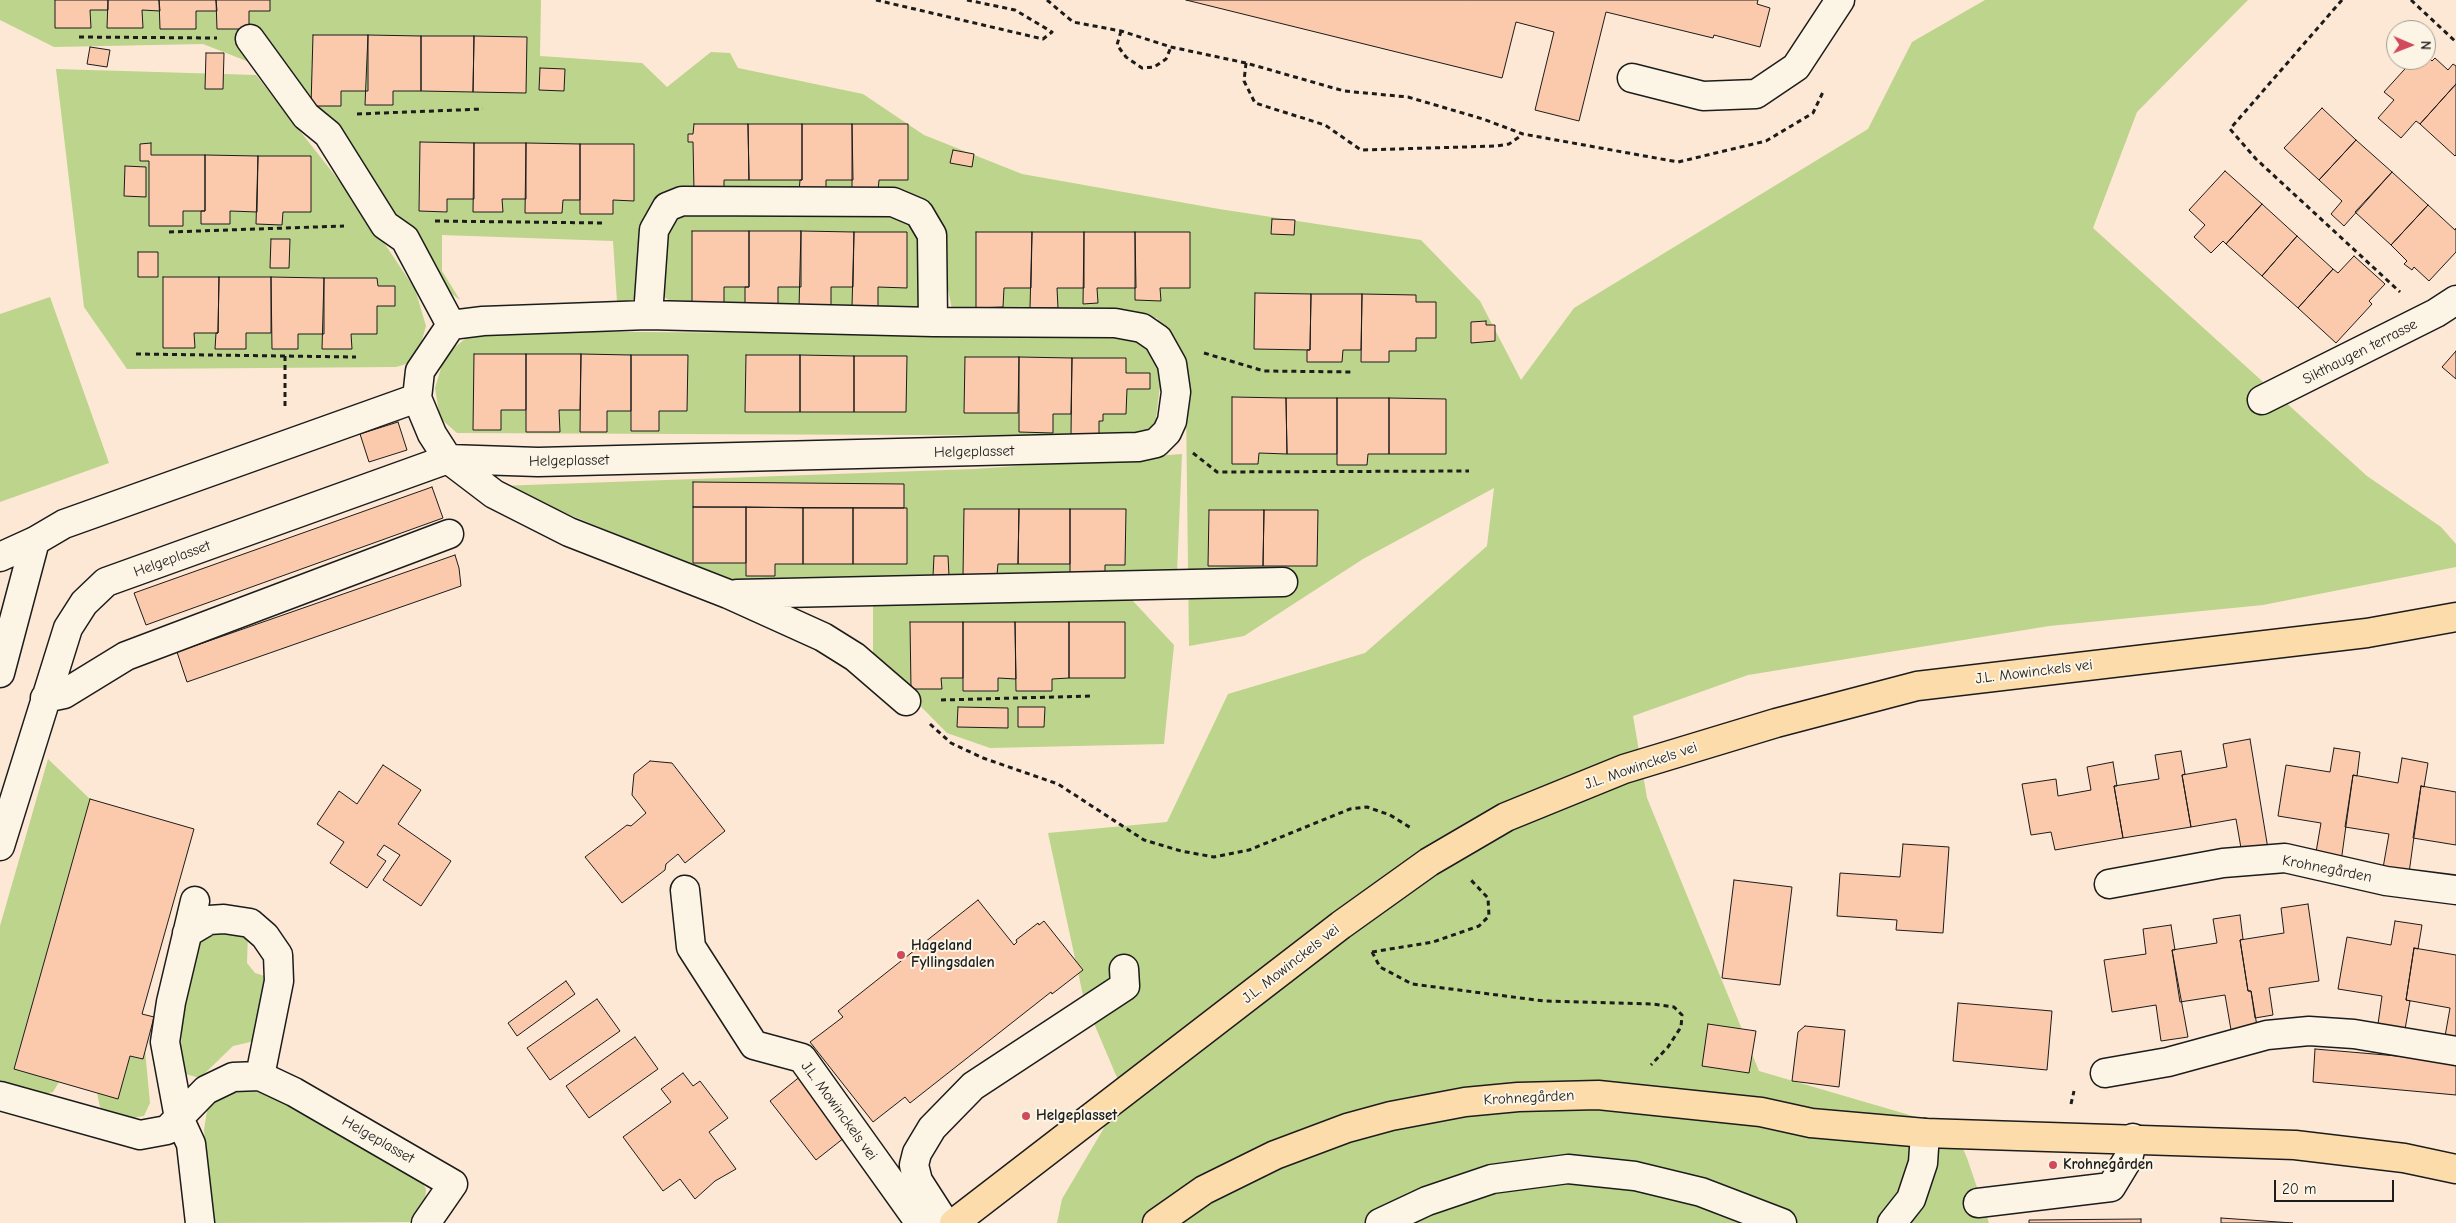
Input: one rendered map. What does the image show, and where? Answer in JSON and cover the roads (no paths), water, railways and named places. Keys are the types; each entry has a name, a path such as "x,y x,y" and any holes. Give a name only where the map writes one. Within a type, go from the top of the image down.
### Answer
{"main road":[{"name":"J.L. Mowinckels vei","path":"954,1223 1341,925 1429,862 1506,817 1624,769 1776,723 1917,686 2367,633 2456,617"},
{"name":"Krohnegården","path":"1157,1223 1204,1190 1275,1155 1347,1128 1391,1116 1465,1102 1518,1097 1598,1095 1761,1112 1812,1123 1925,1133 2133,1138 2295,1145 2404,1158 2456,1169"}],"street":[{"path":"1632,78 1703,96 1756,94 1796,67 1840,0"},
{"path":"250,39 306,116 328,134 395,232 451,325"},
{"path":"648,315 654,230 667,207 682,201 893,202 919,213 932,235 933,322 648,315 484,321 451,325 420,371 416,398 432,434 448,459 475,481 525,511 569,532 728,594 831,642 855,656 906,701"},
{"name":"Sikthaugen terrasse","path":"2262,400 2436,313 2456,300"},
{"name":"Helgeplasset","path":"0,846 68,628 84,603 106,582 448,459 548,462 1105,449 1138,447 1156,443 1167,432 1172,421 1176,392 1172,364 1158,339 1142,328 1115,323 933,322"},
{"path":"0,557 35,541 64,524 416,398"},
{"path":"45,698 64,694 126,656 449,534"},
{"path":"0,673 35,541"},
{"path":"728,594 1283,582"},
{"name":"Krohnegården","path":"2109,884 2223,863 2285,858 2386,881 2456,890"},
{"name":"J.L. Mowinckels vei","path":"685,890 691,947 754,1045 802,1058 920,1223"},
{"path":"195,900 171,1002 165,1042 178,1118 192,1144 200,1223"},
{"path":"187,933 209,920 224,919 250,923 265,936 278,955 279,981 260,1076"},
{"path":"945,1223 918,1181 914,1165 917,1153 932,1128 973,1086 1125,986 1124,969"},
{"path":"2105,1073 2168,1062 2267,1035 2309,1031 2354,1034 2456,1051"},
{"name":"Helgeplasset","path":"0,1096 140,1135 167,1130 206,1090 233,1077 260,1076 294,1092 453,1184 426,1223"},
{"path":"1892,1223 1911,1199 1923,1163 1925,1133"},
{"path":"1978,1203 2111,1187 2128,1159 2133,1138"},
{"path":"1380,1223 1427,1201 1492,1179 1568,1169 1635,1176 1700,1192 1782,1223"}],"place":[{"name":"Hageland Fyllingsdalen","path":"901,955"},
{"name":"Helgeplasset","path":"1026,1116"},
{"name":"Krohnegården","path":"2053,1165"}]}
